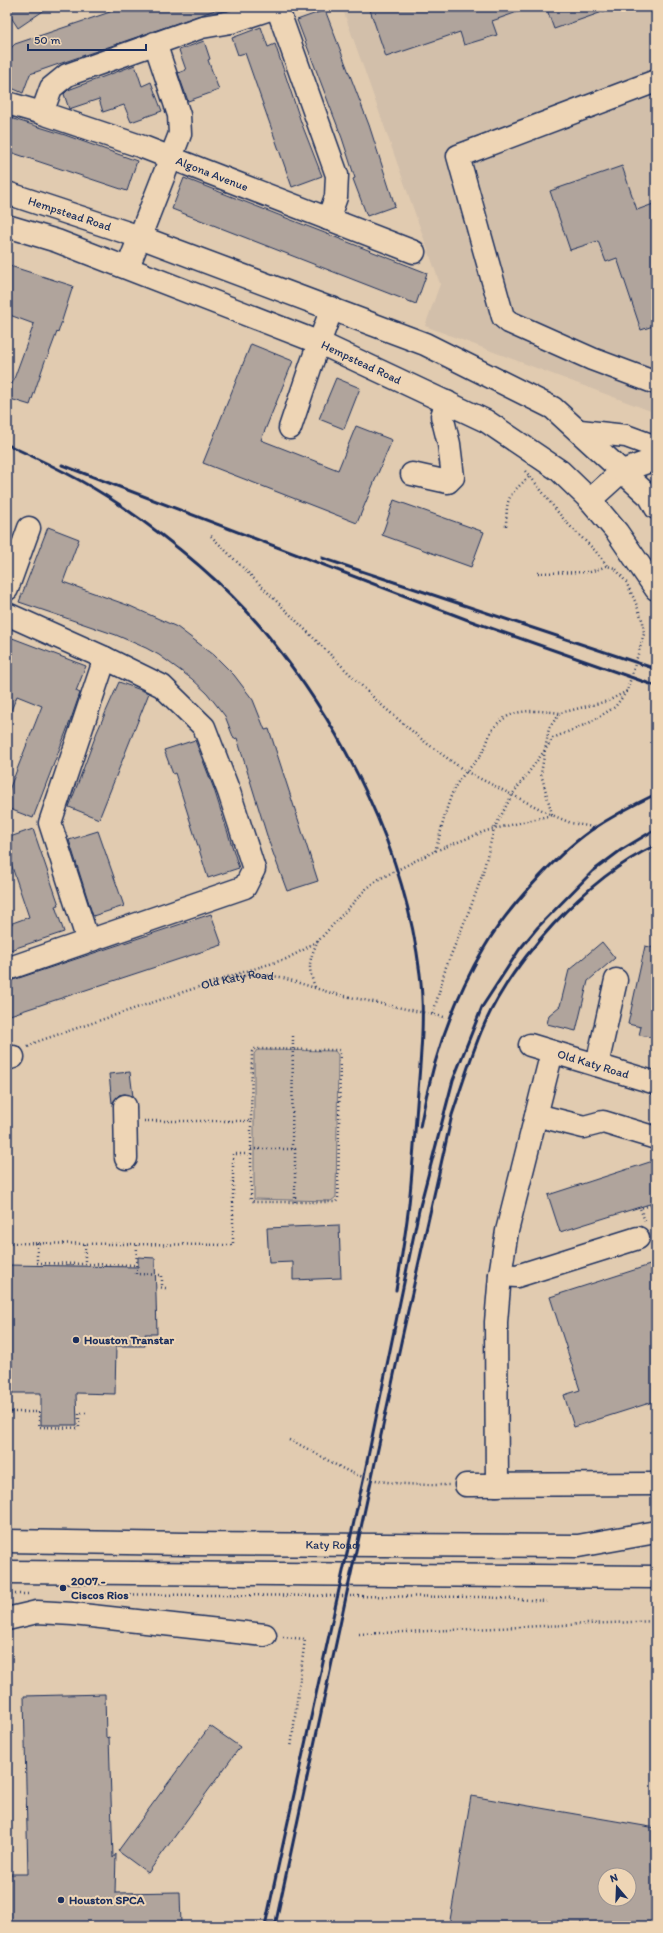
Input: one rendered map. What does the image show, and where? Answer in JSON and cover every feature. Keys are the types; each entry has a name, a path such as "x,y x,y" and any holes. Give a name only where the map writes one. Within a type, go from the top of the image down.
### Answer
{"main road":[{"path":"42,113 51,88 67,75 202,27 231,22 277,7 337,175 336,197 328,219"},
{"path":"128,267 169,158 180,134 180,120 155,43"},
{"path":"656,81 458,156 503,318 592,359 656,383"},
{"name":"Algona Avenue","path":"7,104 42,113 143,147 414,252"},
{"name":"Hempstead Road","path":"7,193 140,237 332,308 432,347 553,408 580,431 650,497 656,508"},
{"name":"Hempstead Road","path":"7,226 57,241 128,267 320,342 486,421 560,472 590,500 617,532 656,590"},
{"path":"290,428 310,364 320,342 332,308"},
{"path":"412,474 448,482 452,477 449,444 442,416 446,402"},
{"path":"580,431 626,436 656,447"},
{"path":"590,500 622,471 653,460 656,461"},
{"path":"7,589 29,528"},
{"path":"7,614 162,686 204,727 229,792 254,869 245,887 7,969"},
{"path":"88,940 50,823 104,658"},
{"path":"597,1065 616,980"},
{"name":"Old Katy Road","path":"530,1045 656,1083"},
{"path":"498,1485 496,1322 500,1275 507,1231 552,1052"},
{"path":"126,1158 132,1113"},
{"path":"536,1115 584,1127 603,1122 656,1138"},
{"path":"500,1275 517,1276 642,1231"},
{"path":"466,1485 656,1484"},
{"name":"Katy Road","path":"7,1541 186,1544 578,1546 656,1532"},
{"path":"617,1540 656,1544"},
{"path":"7,1572 656,1577"},
{"path":"7,1619 37,1612 73,1614 265,1635"}],"path":[{"path":"522,467 569,525 591,545 607,566"},
{"path":"506,526 507,501 514,491 530,476"},
{"path":"211,536 379,703 425,742 465,771 512,795 571,823 593,827"},
{"path":"433,1015 446,967 482,876 494,828 512,795 554,738 589,723 615,708 627,690 644,634 643,622 626,582 615,568 607,566 590,572 538,573"},
{"path":"435,851 455,788 465,771 483,752 492,730 504,717 514,712 546,712 560,714 608,701 627,690"},
{"path":"552,815 541,774 549,728 560,714"},
{"path":"315,987 309,970 310,958 319,940 366,889 379,879 435,851 494,828 552,815"},
{"path":"213,982 286,959 319,940"},
{"name":"Old Katy Road","path":"36,1042 213,982 254,974 280,977 331,993 444,1017"},
{"path":"292,1149 293,1036"},
{"path":"254,1049 339,1050 338,1199 336,1202 331,1204 255,1202 251,1200 251,1121 252,1052 254,1049"},
{"path":"132,1113 251,1121"},
{"path":"251,1149 295,1149 295,1203"},
{"path":"7,1243 233,1245 233,1154 251,1154"},
{"path":"642,1231 640,1208 656,1204"},
{"path":"37,1244 37,1263 137,1265"},
{"path":"85,1244 85,1264"},
{"path":"137,1245 136,1274 162,1275 162,1287"},
{"path":"157,1287 166,1288"},
{"path":"7,1412 39,1412 39,1427 79,1428 79,1413 86,1413"},
{"path":"289,1440 304,1446 352,1473 372,1478 427,1485 466,1485"},
{"path":"7,1594 37,1594"},
{"path":"67,1594 481,1597 547,1601"},
{"path":"360,1634 656,1621"},
{"path":"265,1635 305,1639 291,1748"}],"shaded area":[{"path":"342,7 656,7 656,413 425,326 440,284"},
{"path":"257,1050 335,1051 338,1055 336,1197 331,1201 254,1199 254,1054"}],"building":[{"path":"7,7 49,7 18,28 7,11"},
{"path":"125,7 218,7 218,9 30,74 23,93 7,86 7,52 15,44"},
{"path":"369,7 525,7 526,9 492,21 497,35 464,45 460,32 386,57"},
{"path":"546,7 611,7 611,9 554,29"},
{"path":"325,10 369,125 395,206 367,216 353,179 355,178 342,138 297,20"},
{"path":"261,27 268,47 275,44 301,122 322,176 292,187 245,53 238,55 232,38"},
{"path":"204,41 210,59 208,60 219,90 188,101 178,73 186,70 179,50"},
{"path":"135,65 142,86 151,82 162,111 131,122 124,105 103,112 99,99 69,109 64,94 68,90"},
{"path":"7,117 65,135 137,161 127,191 7,151"},
{"path":"622,166 637,210 656,203 656,325 641,330 617,258 606,262 598,241 570,250 550,191"},
{"path":"184,178 427,273 416,304 172,209"},
{"path":"7,265 73,286 58,333 57,332 47,359 46,358 30,405 7,398 34,324 7,314"},
{"path":"251,344 293,361 261,440 338,470 356,426 392,440 357,523 203,463"},
{"path":"336,378 360,388 344,429 319,419"},
{"path":"394,500 484,532 471,567 382,535"},
{"path":"48,527 79,539 63,582 130,606 177,627 214,655 234,675 253,700 265,730 269,729 318,881 287,891 269,842 237,738 234,739 225,716 207,693 192,679 159,655 146,648 116,635 19,602"},
{"path":"7,636 86,666 76,691 80,693 71,719 33,818 7,808 7,795 42,706 17,696 7,720"},
{"path":"119,682 149,693 99,819 69,807 97,732"},
{"path":"195,740 214,789 239,868 208,878 175,773 173,774 164,750"},
{"path":"33,829 59,905 55,906 64,932 7,951 7,925 29,917 7,852 7,838"},
{"path":"98,831 124,906 93,916 69,840"},
{"path":"211,914 222,945 7,1016 7,982"},
{"path":"602,942 615,958 588,981 576,1031 547,1024 549,1015 560,1006 569,970"},
{"path":"645,946 656,948 656,1038 639,1035 641,1027 628,1024"},
{"path":"130,1072 133,1097 125,1094 119,1095 112,1103 109,1074"},
{"path":"656,1160 656,1202 560,1232 548,1195"},
{"path":"339,1225 341,1278 293,1280 293,1262 269,1263 267,1228"},
{"name":"Houston Transtar","path":"138,1257 155,1258 157,1334 145,1334 145,1346 116,1346 115,1394 76,1393 77,1425 41,1425 41,1393 7,1393 7,1265 138,1267"},
{"path":"656,1263 656,1401 574,1427 564,1395 580,1390 550,1297"},
{"path":"105,1694 106,1738 109,1737 113,1858 116,1854 115,1893 180,1892 181,1926 7,1926 7,1874 28,1874 24,1696"},
{"path":"210,1726 240,1747 148,1873 118,1851"},
{"path":"471,1796 656,1828 656,1908 653,1926 449,1926"}],"railway":[{"path":"8,445 66,473 107,496 180,550 236,600 269,637 297,674 347,753 368,795 386,839 401,883 412,928 420,974 422,1003 421,1048 412,1176 396,1290"},
{"path":"62,465 468,620 656,686"},
{"path":"322,558 656,669"},
{"path":"420,1127 430,1080 444,1034 462,990 493,933 532,885 562,854 576,842 606,821 656,794"},
{"path":"265,1926 364,1476 419,1210 453,1080 482,1007 519,950 538,927 593,871 621,850 656,829"},
{"path":"275,1926 403,1333 452,1115 469,1063 481,1032 494,1005 511,978 553,925 603,878 656,845"}],"place":[{"name":"Houston Transtar","path":"76,1340"},
{"name":"2007 - Ciscos Rios","path":"63,1588"},
{"name":"Houston SPCA","path":"61,1900"}]}
